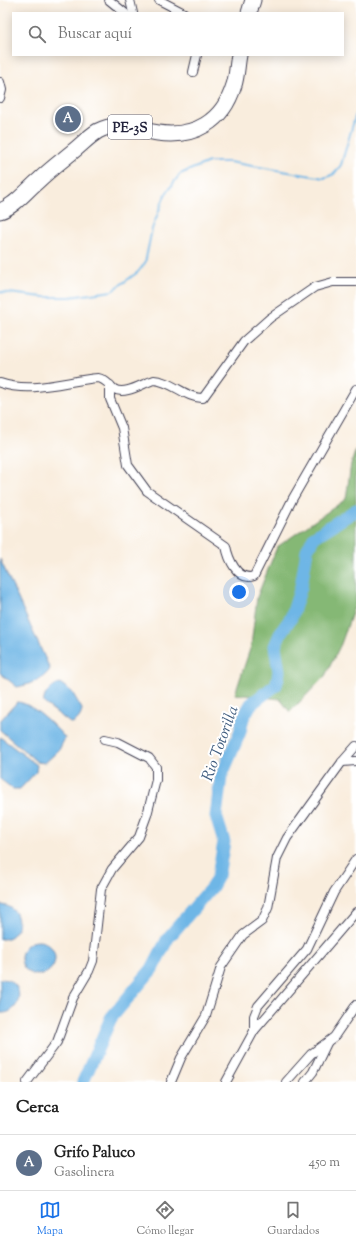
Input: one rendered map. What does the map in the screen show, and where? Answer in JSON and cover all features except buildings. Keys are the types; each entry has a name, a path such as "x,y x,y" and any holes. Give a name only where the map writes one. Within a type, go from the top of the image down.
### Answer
{"highway":[{"path":"249,12 253,0"},
{"name":"PE-3S","path":"0,211 16,202 39,180 99,130 123,126 157,133 184,134 208,124 218,115 232,90 239,56"}],"street":[{"path":"109,0 124,12"},
{"path":"130,0 133,12"},
{"path":"159,0 182,12"},
{"path":"193,72 197,56"},
{"path":"0,82 2,90 0,98"},
{"path":"0,383 20,388 31,388 98,378 110,385 115,390 123,391 154,380 159,380 170,383 197,398 203,398 244,341 270,318 315,288 332,282 356,282"},
{"path":"110,385 109,395 122,428 128,464 147,492 226,546 226,553 233,568 251,578 254,576 293,498 356,389"},
{"path":"27,1082 57,1042 73,998 89,971 92,961 101,890 112,869 139,837 147,815 156,780 156,767 148,758 118,742 105,739"},
{"path":"172,1082 181,1058 206,1016 221,967 243,935 262,920 268,908 277,858 287,838 342,762 356,746"},
{"path":"342,762 356,761"},
{"path":"254,1031 254,1016 258,1006 307,949 334,892 356,859"},
{"path":"226,1082 254,1031 356,912"},
{"path":"286,1082 310,1054 328,1043 334,1037 356,1005"},
{"path":"305,1082 313,1072 328,1043"}],"green space":[{"path":"356,449 356,602 341,644 325,676 290,712 280,699 235,694 251,646 257,597 277,547 346,499 351,464"}],"water":[{"path":"0,559 50,669 48,673 40,679 17,687 0,673"},
{"path":"60,683 72,692 82,709 79,718 73,723 70,723 44,703 48,691"},
{"path":"17,702 23,703 36,710 65,738 59,750 45,763 37,762 0,730 0,721"},
{"path":"0,737 37,765 36,772 20,789 13,789 0,779"},
{"path":"0,905 8,906 14,910 18,922 17,929 14,934 8,938 0,939"},
{"path":"35,941 41,941 45,942 52,948 55,958 54,965 48,972 41,975 35,975 31,974 24,968 21,961 21,955 22,951 28,944"},
{"path":"0,979 8,980 14,984 18,990 19,996 14,1008 8,1012 0,1013"}],"waterway":[{"path":"0,292 43,297 70,297 112,291 138,272 145,263 152,229 165,195 180,174 209,162 229,162 324,178 334,174 341,165 356,114"},
{"name":"Rio Totorilla","path":"83,1082 111,1018 152,969 168,938 212,887 218,876 224,842 216,816 221,777 240,732 243,718 251,704 276,685 279,671 275,646 281,632 291,618 301,587 307,550 314,537 356,510"}],"place":[{"name":"Grifo Paluco","path":"68,119"}]}
